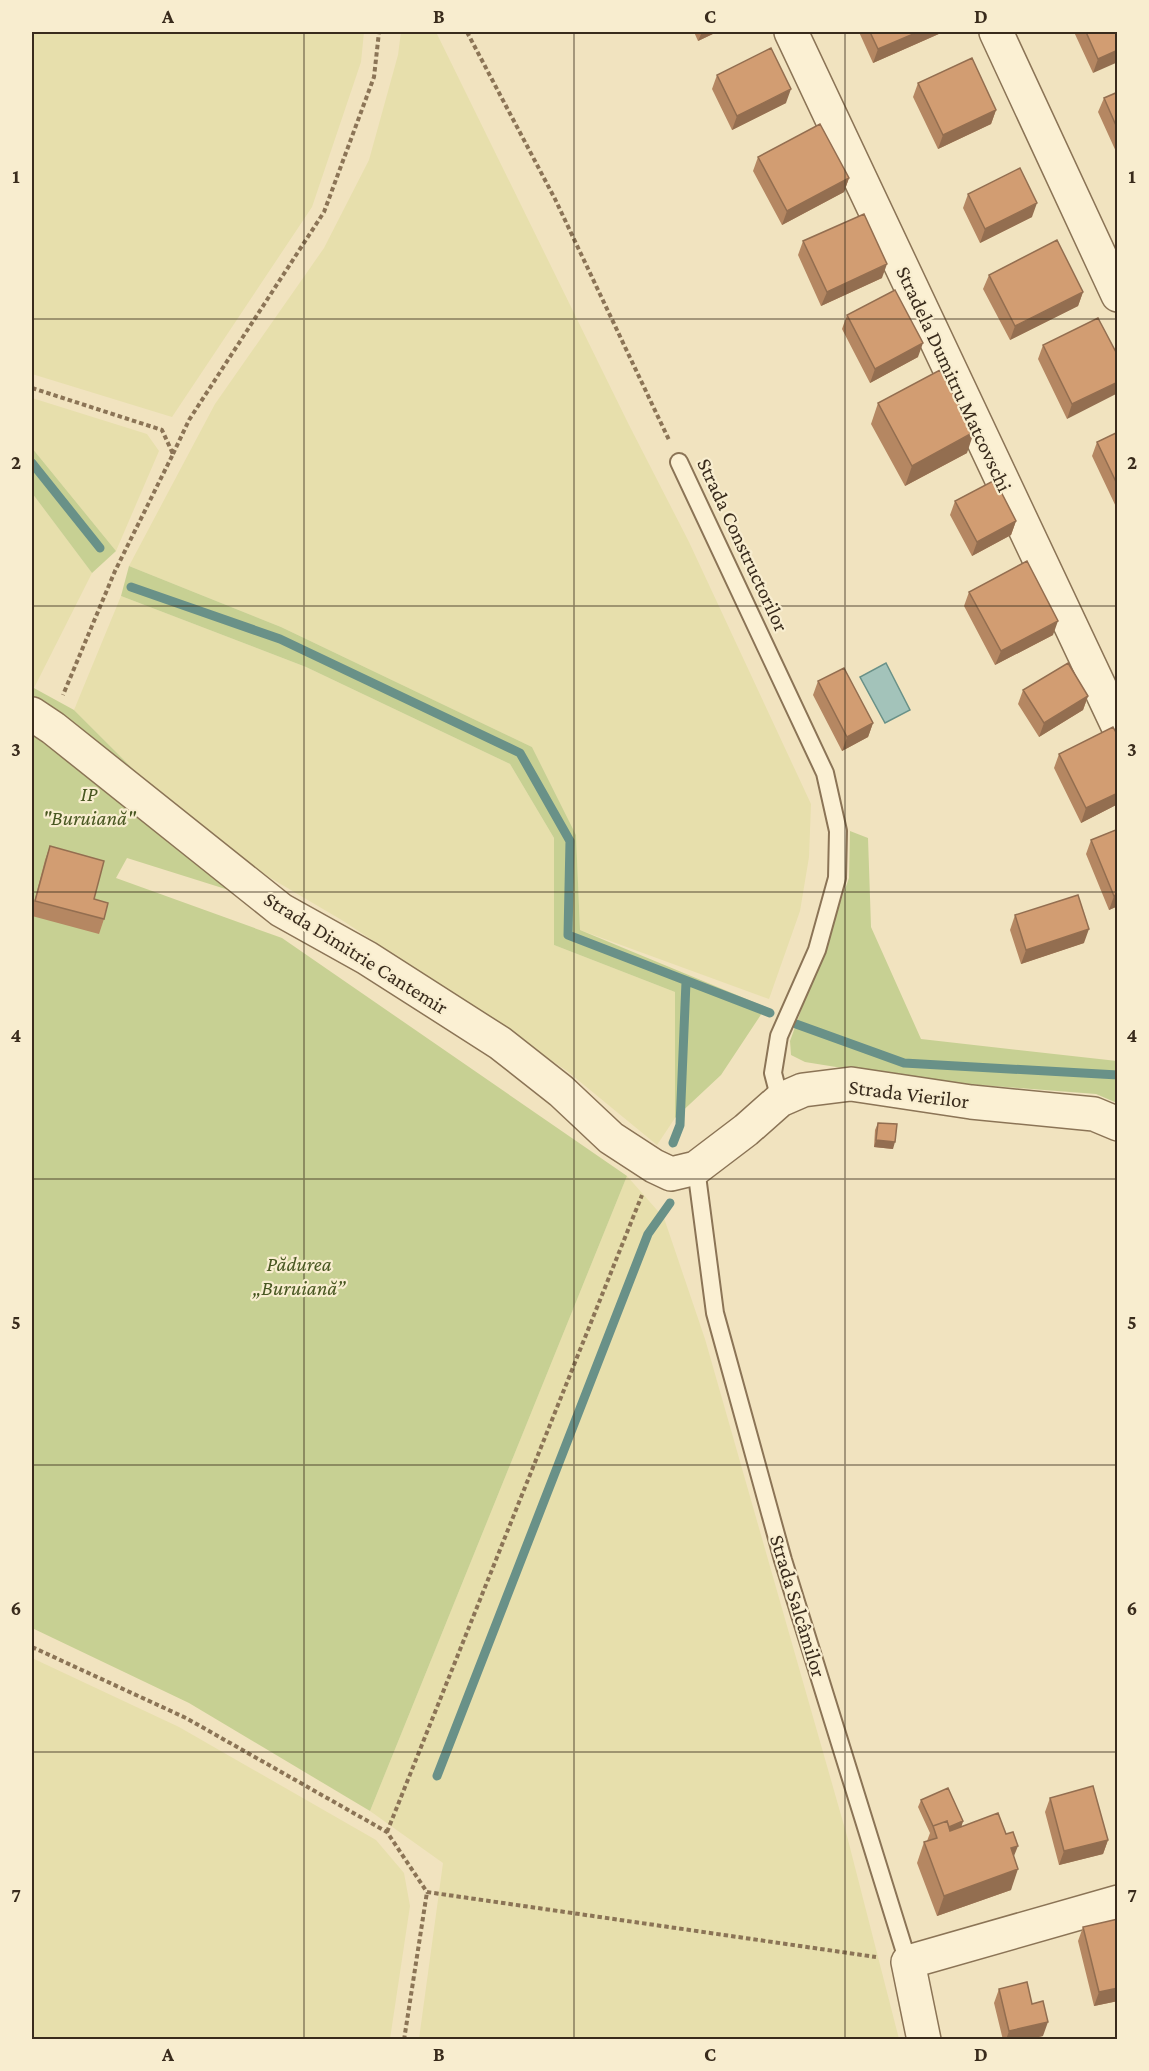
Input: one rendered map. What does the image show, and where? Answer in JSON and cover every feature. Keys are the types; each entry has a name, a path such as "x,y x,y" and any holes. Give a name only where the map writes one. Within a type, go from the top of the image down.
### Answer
{"street":[{"name":"Stradela Dumitru Matcovschi","path":"791,32 1118,726"},
{"path":"996,32 1118,295"},
{"name":"Strada Dimitrie Cantemir","path":"42,721 281,910 367,958 500,1043 561,1091 611,1138 654,1166"},
{"name":"Strada Vierilor","path":"696,1168 780,1100 803,1090 850,1084 971,1102 1094,1114 1118,1124"},
{"path":"654,1166 671,1174 696,1168"},
{"path":"908,1962 1118,1902"},
{"name":"Strada Salcâmilor","path":"908,1962 924,2040"}],"lane":[{"name":"Strada Constructorilor","path":"680,462 825,773 838,831 837,878 817,950 780,1036 773,1073 780,1100"},
{"name":"Strada Salcâmilor","path":"696,1168 715,1313 783,1560 908,1962"}],"path":[{"path":"42,721 65,690 115,570 189,420 324,212 374,77 379,32"},
{"name":"Strada Constructorilor","path":"467,32 555,199 680,462"},
{"path":"32,388 162,430 173,454"},
{"path":"387,1832 654,1166"},
{"path":"32,1647 186,1718 387,1832 427,1892 404,2040"},
{"path":"427,1892 908,1962"}],"shaded area":[{"path":"32,32 364,32 361,62 312,207 172,417 32,374"},
{"path":"401,32 436,32 689,542 811,804 809,857 800,911 769,999 580,930 576,835 532,747 281,627 129,566 215,404 324,248 369,160 398,55"},
{"path":"32,398 147,434 159,451 116,551 32,448"},
{"path":"32,493 92,573 34,688 32,687"},
{"path":"121,596 306,667 510,764 554,838 554,945 675,992 675,1118 657,1145 567,1071 345,922 235,857 161,797 74,710"},
{"path":"627,1176 664,1218 705,1339 847,1836 899,2039 419,2039 443,1863 370,1811"},
{"path":"32,1658 179,1727 376,1840 404,1873 410,1906 390,2039 32,2039"}],"green space":[{"path":"32,448 116,551 92,573 32,493"},
{"path":"129,566 281,627 532,747 576,835 580,930 766,1007 721,1075 675,1118 675,992 554,945 554,838 510,764 306,667 121,596"},
{"name":"Pădurea „Buruiană”","path":"32,687 74,710 161,797 251,897 127,858 116,878 282,938 627,1176 370,1811 189,1703 32,1628"},
{"path":"850,831 868,838 871,927 921,1039 1117,1061 1117,1103 1096,1094 917,1080 805,1062 791,1055 790,1041 849,878"}],"water":[{"path":"886,663 910,710 885,723 860,677"}],"building":[{"path":"870,32 918,32 878,49"},
{"path":"1086,32 1118,32 1118,50 1098,59"},
{"path":"771,48 791,89 737,116 717,75"},
{"path":"972,58 996,110 943,135 918,83"},
{"path":"1118,92 1118,130 1104,98"},
{"path":"820,124 849,178 787,211 758,157"},
{"path":"1020,168 1037,203 985,229 968,194"},
{"path":"864,214 887,264 827,292 803,241"},
{"path":"1057,240 1083,292 1015,326 989,275"},
{"path":"895,290 923,343 875,369 847,315"},
{"path":"1098,318 1118,356 1118,382 1072,404 1043,345"},
{"path":"940,370 974,432 912,466 878,403"},
{"path":"1118,432 1118,486 1097,442"},
{"path":"995,480 1016,521 977,542 955,501"},
{"path":"1027,561 1058,621 1001,651 969,592"},
{"path":"1068,663 1088,696 1044,723 1023,690"},
{"path":"844,668 873,723 847,737 818,681"},
{"path":"1113,727 1118,736 1118,793 1086,808 1059,754"},
{"path":"1118,829 1118,894 1114,896 1091,840"},
{"path":"50,846 104,861 94,899 108,903 104,919 35,901"},
{"path":"1078,895 1089,929 1026,950 1015,915"},
{"path":"878,1123 897,1124 895,1142 876,1140"},
{"path":"1093,1786 1108,1840 1064,1851 1050,1798"},
{"path":"948,1788 963,1821 949,1827 947,1821 933,1826 921,1800"},
{"path":"998,1813 1006,1834 1013,1832 1018,1846 1011,1848 1018,1869 944,1896 924,1842 937,1838 933,1826 947,1821 950,1831"},
{"path":"1118,1919 1118,1988 1099,1992 1083,1927"},
{"path":"1027,1982 1032,2004 1043,2001 1048,2022 1009,2031 999,1989"}],"waterway":[{"path":"32,463 100,548"},
{"path":"131,587 280,639 520,753 570,841 568,935 770,1013"},
{"path":"673,1143 680,1125 686,982"},
{"path":"796,1024 904,1063 1118,1075"},
{"path":"437,1776 648,1234 670,1203"}],"park label":[{"name":"IP \"Buruiană\"","path":"89,806"}]}
